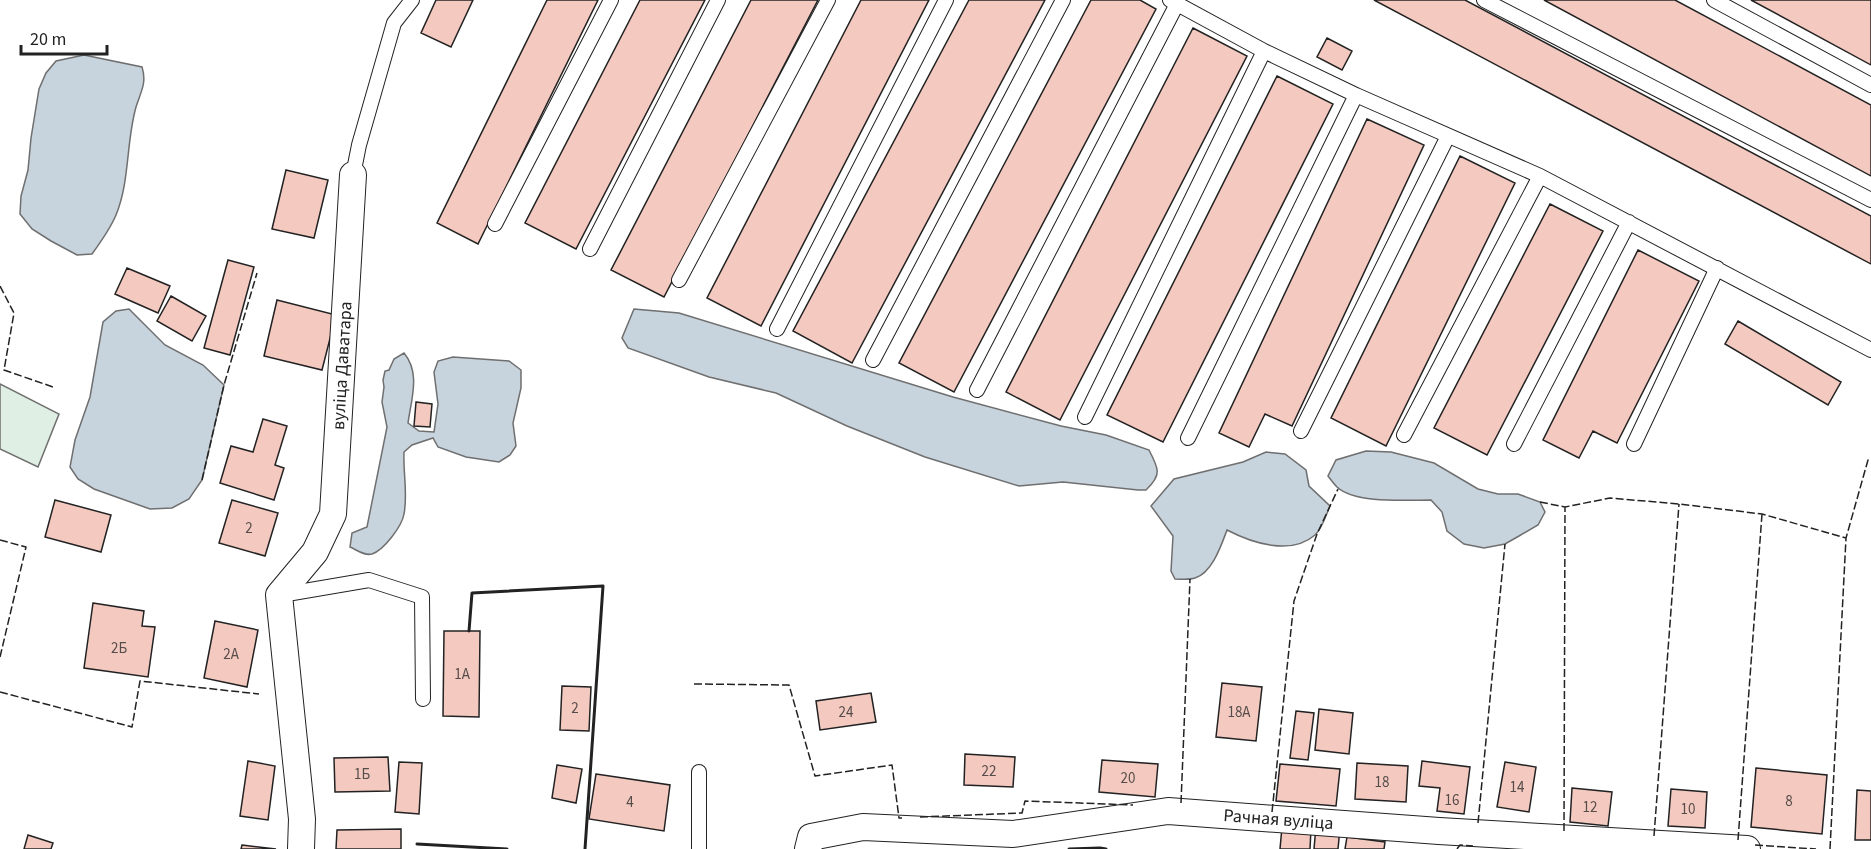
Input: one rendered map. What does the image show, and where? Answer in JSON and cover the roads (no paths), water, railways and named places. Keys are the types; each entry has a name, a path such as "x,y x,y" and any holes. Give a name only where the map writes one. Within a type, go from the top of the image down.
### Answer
{"street":[{"name":"вуліца Даватара","path":"279,595 315,552 333,514 353,175"},
{"path":"279,595 302,819 301,849"},
{"name":"Рачная вуліца","path":"809,843 863,827 1013,834 1168,811 1438,840 1745,849"}],"lane":[{"path":"353,175 359,145 394,23 412,0"},
{"path":"495,224 611,0"},
{"path":"590,249 718,0"},
{"path":"679,280 828,0"},
{"path":"777,329 946,0"},
{"path":"873,360 1063,0"},
{"path":"1484,0 1871,200"},
{"path":"1714,0 1871,85"},
{"path":"976,390 1173,2 1264,51 1356,95 1540,176 1871,350"},
{"path":"1085,417 1264,51"},
{"path":"1188,438 1356,95"},
{"path":"1301,431 1448,136"},
{"path":"1404,435 1540,176"},
{"path":"1514,444 1629,222"},
{"path":"1634,444 1717,268"},
{"path":"279,595 369,580 422,597 423,699"},
{"path":"699,772 699,849"}]}
